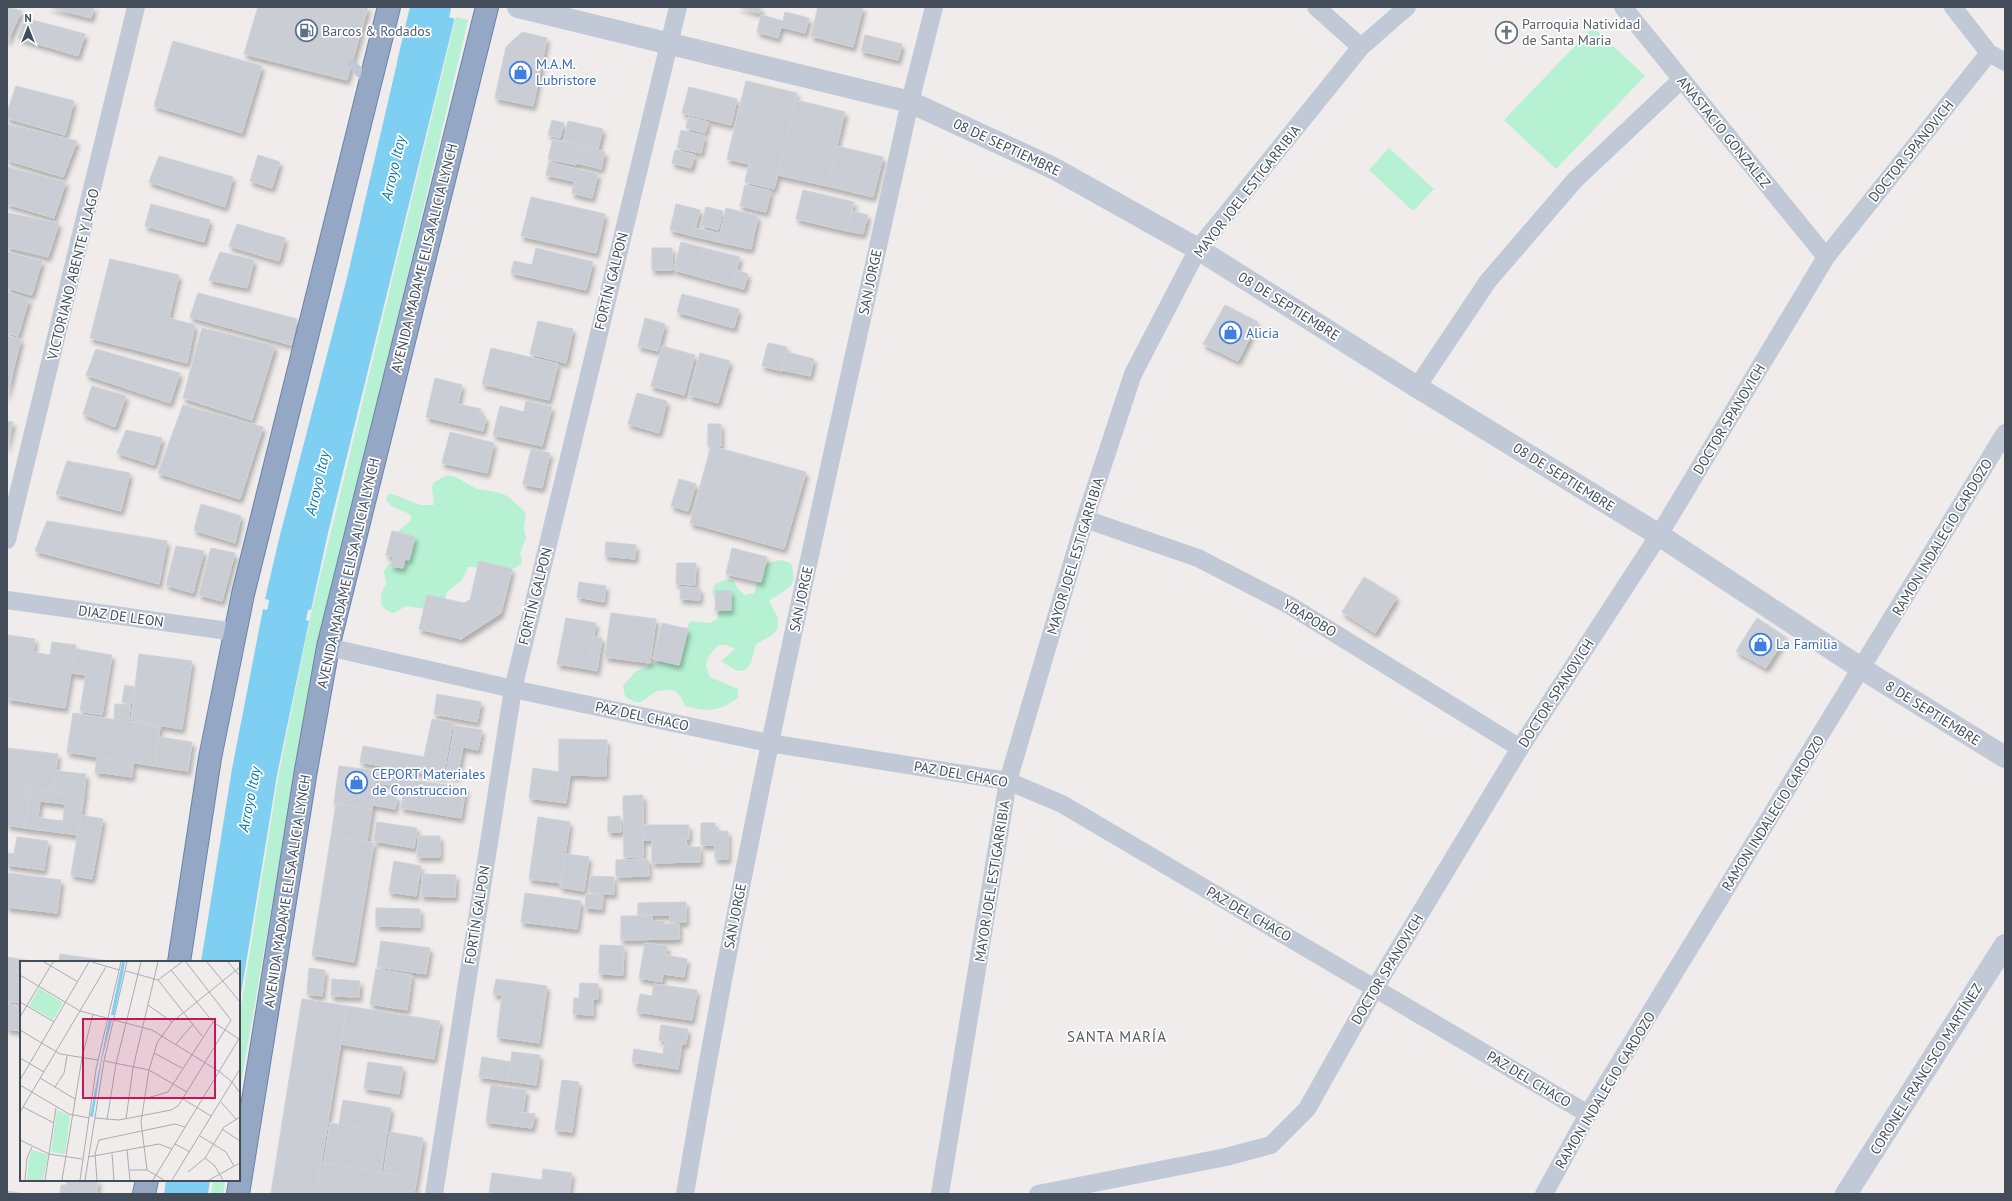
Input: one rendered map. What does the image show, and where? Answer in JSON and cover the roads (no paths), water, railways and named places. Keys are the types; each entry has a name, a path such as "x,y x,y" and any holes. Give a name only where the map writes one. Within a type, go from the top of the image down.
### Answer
{"highway":[{"path":"179,961 210,758 235,632 389,7"},
{"name":"AVENIDA MADAME ELISA ALICIA LYNCH","path":"238,1194 306,770 328,647 487,7"},
{"path":"144,1194 147,1181"}],"street":[{"name":"VICTORIANO ABENTE Y LAGO","path":"7,540 136,7"},
{"path":"518,7 669,43"},
{"name":"FORTÍN GALPON","path":"434,1194 513,689 678,7"},
{"name":"SAN JORGE","path":"685,1194 707,1060 769,743 910,102 934,7"},
{"path":"1316,7 1361,47"},
{"name":"MAYOR JOEL ESTIGARRIBIA","path":"940,1194 1008,780 1085,519 1133,374 1198,248 1361,47 1407,7"},
{"name":"ANASTACIO GONZALEZ","path":"1623,7 1826,257"},
{"path":"1953,7 1989,53 2005,62"},
{"name":"08 DE SEPTIEMBRE","path":"669,43 910,102 1055,169 1198,248 1417,387 1659,536 1862,669"},
{"name":"DOCTOR SPANOVICH","path":"1038,1194 1226,1157 1271,1145 1307,1109 1375,988 1520,748 1659,536 1826,257 1989,53"},
{"path":"1417,387 1488,281 1575,180 1681,80"},
{"name":"RAMON INDALECIO CARDOZO","path":"1544,1194 1588,1114 1862,669 2005,433"},
{"name":"YBAPOBO","path":"1085,519 1198,558 1289,605 1520,748"},
{"name":"DIAZ DE LEON","path":"7,600 235,632"},
{"name":"PAZ DEL CHACO","path":"328,647 513,689 769,743 1008,780 1062,804 1588,1114"},
{"name":"8 DE SEPTIEMBRE","path":"1862,669 2005,757"},
{"name":"CORONEL FRANCISCO MARTÍNEZ","path":"1846,1194 2005,945"}],"lane":[{"path":"352,64 370,84"}],"water":[{"path":"410,7 418,7 455,17 328,533 311,610 305,609 303,619 309,621 277,775 240,1000 240,961 201,961 232,769 263,609 302,619 304,609 265,599 279,539 347,278"},
{"path":"166,1181 210,1181 208,1194 164,1194"}],"waterway":[{"name":"Arroyo Itay","path":"417,64 431,7"},
{"name":"Arroyo Itay","path":"274,669 301,552"}],"place":[{"name":"Barcos & Rodados","path":"306,31"},
{"name":"Parroquia Natividad de Santa Maria","path":"1507,32"},
{"name":"M.A.M. Lubristore","path":"520,72"},
{"name":"Alicia","path":"1231,333"},
{"name":"La Familia","path":"1761,644"},
{"name":"CEPORT Materiales de Construccion","path":"357,782"}],"district":[{"name":"SANTA MARÍA","path":"1117,1036"}]}
